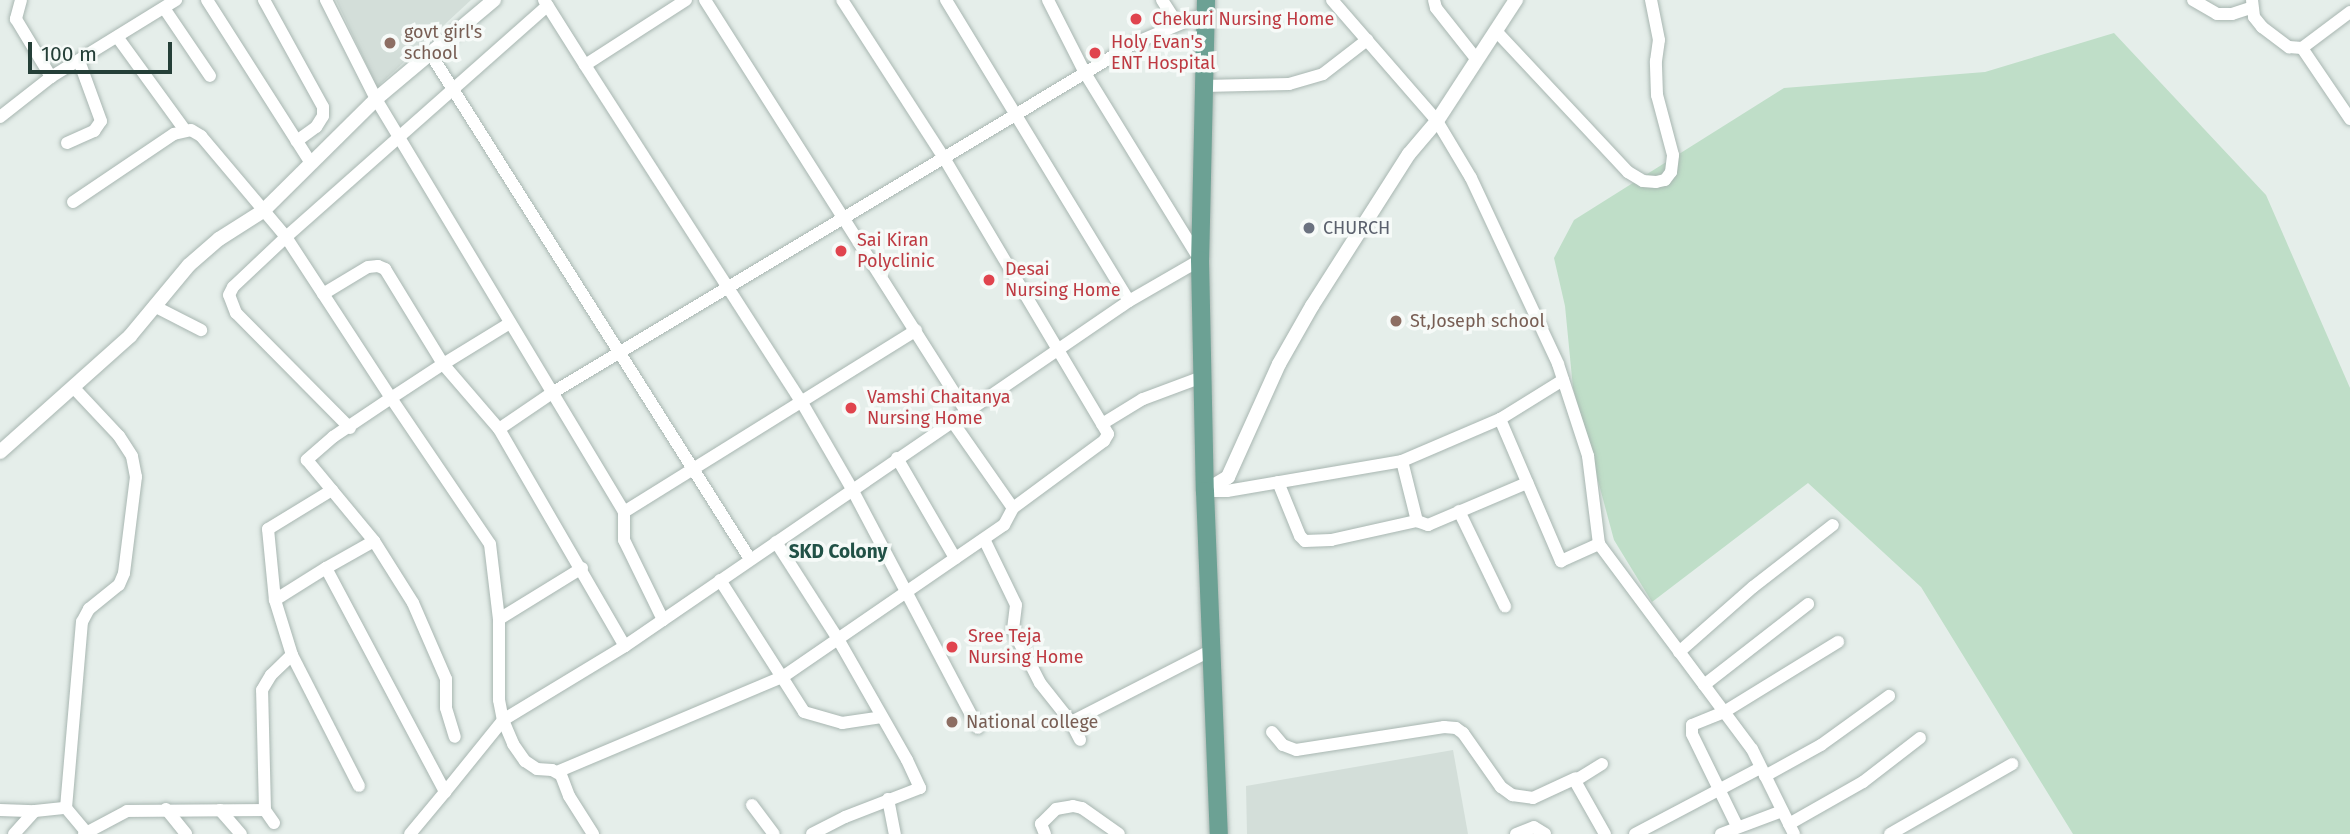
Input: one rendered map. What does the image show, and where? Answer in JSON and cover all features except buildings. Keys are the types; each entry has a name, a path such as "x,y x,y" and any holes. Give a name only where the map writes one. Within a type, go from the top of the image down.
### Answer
{"main road":[{"path":"1206,6 1200,260 1205,491 1219,834"}],"street":[{"path":"21,0 16,19 51,77"},
{"path":"0,117 51,77 176,0"},
{"path":"206,0 311,163"},
{"path":"264,0 323,107 323,116 316,127 297,141"},
{"path":"326,0 376,99 624,512 624,540 663,620"},
{"path":"0,452 141,324 189,265 219,239 262,211 376,99 494,0"},
{"path":"585,65 686,0"},
{"path":"705,0 966,411"},
{"path":"118,38 184,129 201,136 286,237 489,544 499,619 499,700 503,720 513,744 525,761 537,769 557,772 784,676 1004,525 1013,508 1104,441 1108,434 944,158 842,0"},
{"path":"946,0 1129,301"},
{"path":"410,834 503,720 625,646 1129,301 1200,260 1085,73 1048,0"},
{"path":"1162,0 1177,23"},
{"path":"1332,0 1437,121 1471,178 1563,380 1588,456 1599,544 1752,749 1792,829 1863,782 1920,738"},
{"path":"1434,0 1436,8 1477,60"},
{"path":"1205,491 1228,477 1279,363 1312,306 1409,154 1437,121 1516,0"},
{"path":"1496,31 1628,172 1643,181 1656,182 1665,180 1671,172 1673,155 1657,95 1656,61 1660,40 1651,0"},
{"path":"2193,0 2217,13 2232,14 2251,4 2262,27 2289,47 2301,48 2350,12"},
{"path":"350,428 231,307 229,295 233,287 286,237 454,90 545,3 801,401 852,489 978,728"},
{"path":"499,429 552,393 1135,43 1206,6"},
{"path":"164,8 210,76"},
{"path":"1204,86 1289,84 1323,74 1367,40"},
{"path":"2301,48 2346,102 2350,119"},
{"path":"430,53 750,559"},
{"path":"67,143 94,131 101,121 79,61"},
{"path":"74,202 184,129"},
{"path":"323,294 368,267 378,266 385,269 443,364 499,429 625,646"},
{"path":"153,306 201,330"},
{"path":"455,737 446,708 446,679 438,654 414,603 373,541 307,460 328,441 391,398 510,323"},
{"path":"624,512 916,330"},
{"path":"1102,424 1143,399 1202,377"},
{"path":"1205,491 1402,461 1500,419 1563,380"},
{"path":"73,387 119,436 132,456 136,477 124,573 119,585 89,609 82,622 66,808 85,833 127,811 265,810"},
{"path":"1500,419 1561,561 1599,544"},
{"path":"952,421 1013,508"},
{"path":"897,458 956,558"},
{"path":"1402,461 1417,522"},
{"path":"1278,482 1300,536 1305,541 1331,540 1417,522 1428,524 1527,483"},
{"path":"332,490 268,529 275,600 292,654 359,786"},
{"path":"1459,512 1506,606"},
{"path":"1679,652 1752,587 1833,525"},
{"path":"984,539 1016,605 1012,616 1013,630 1040,683 1071,722 1080,740"},
{"path":"275,600 373,541"},
{"path":"776,542 838,639 920,788 888,799 812,834"},
{"path":"326,568 445,792"},
{"path":"499,619 582,568"},
{"path":"720,580 784,676 798,705 813,716 842,723 882,718"},
{"path":"1704,685 1808,604"},
{"path":"1737,826 1691,729 1696,723 1724,712 1838,642"},
{"path":"1071,722 1212,650"},
{"path":"274,823 265,810 262,690 271,675 292,654"},
{"path":"1635,834 1720,790 1821,745 1889,696"},
{"path":"1272,732 1283,745 1296,750 1444,727 1456,728 1464,733 1501,787 1512,795 1533,798 1602,764"},
{"path":"1890,834 2012,764"},
{"path":"557,772 593,834"},
{"path":"1576,778 1576,785 1605,834"},
{"path":"888,799 895,834"},
{"path":"752,805 774,834"},
{"path":"1045,834 1041,824 1056,809 1073,806 1082,808 1119,834"},
{"path":"0,810 66,808"},
{"path":"166,809 186,834"},
{"path":"220,810 241,834"},
{"path":"14,834 35,811"},
{"path":"1721,834 1782,811"},
{"path":"103,822 112,834"},
{"path":"1516,834 1534,827 1545,834"}],"shaded area":[{"name":"govt girl's school","path":"336,0 471,0 377,87"},
{"path":"1453,750 1468,834 1247,834 1246,786"}],"green space":[{"path":"2114,33 2266,195 2350,388 2350,834 2073,834 1921,587 1808,483 1652,602 1614,540 1573,388 1565,306 1554,258 1574,220 1784,88 1985,72"}],"place":[{"name":"Chekuri Nursing Home","path":"1136,19"},
{"name":"govt girl's school","path":"390,43"},
{"name":"Holy Evan's ENT Hospital","path":"1095,53"},
{"name":"CHURCH","path":"1309,228"},
{"name":"Sai Kiran Polyclinic","path":"841,251"},
{"name":"Desai Nursing Home","path":"989,280"},
{"name":"St,Joseph school","path":"1396,321"},
{"name":"Vamshi Chaitanya Nursing Home","path":"851,408"},
{"name":"Sree Teja Nursing Home","path":"952,647"},
{"name":"National college","path":"952,722"}],"district":[{"name":"SKD Colony","path":"838,552"}]}
